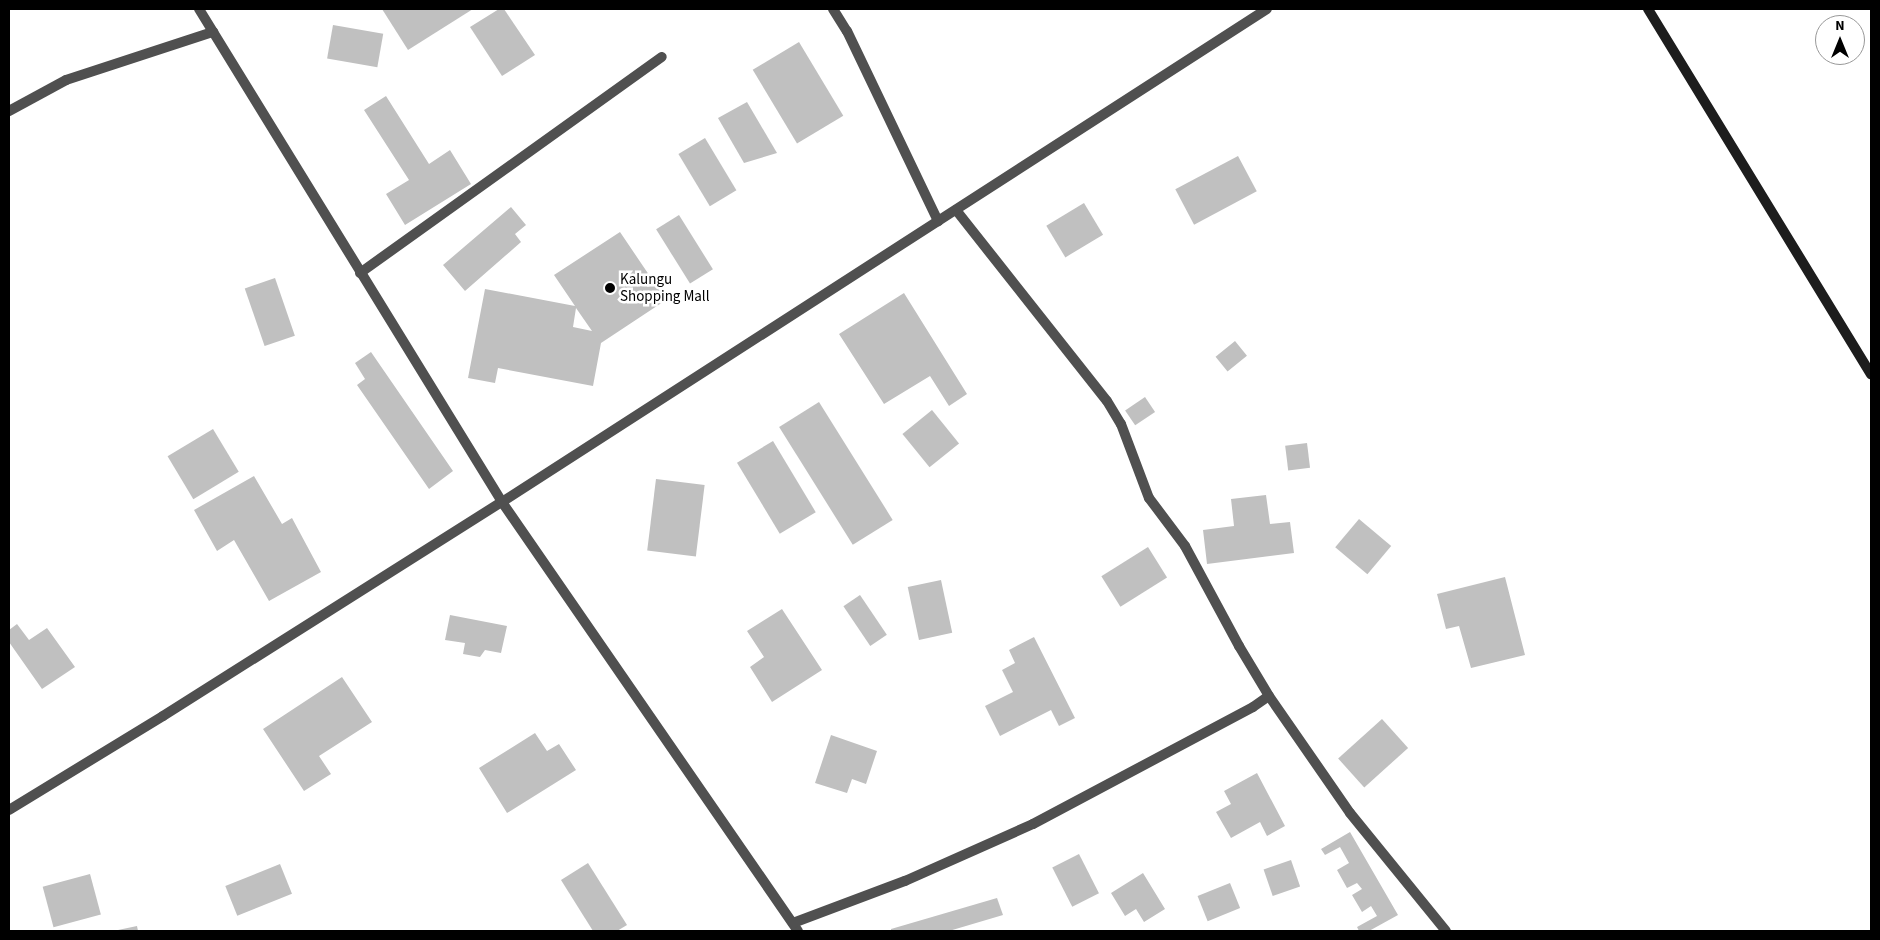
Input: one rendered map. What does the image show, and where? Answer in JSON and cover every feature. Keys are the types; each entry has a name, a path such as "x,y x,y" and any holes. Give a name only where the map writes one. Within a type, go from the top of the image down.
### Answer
{"street":[{"path":"199,9 502,502 795,927 1033,824 1253,707 1269,696"},
{"path":"833,9 847,31 938,221"},
{"path":"9,810 163,716 502,502 1267,9"},
{"path":"1648,9 1871,374"},
{"path":"9,111 66,80 213,32"},
{"path":"360,273 662,57"},
{"path":"956,210 1107,401 1124,431 1149,498 1185,546 1239,646 1269,696 1350,813 1446,931"}],"building":[{"path":"382,9 473,9 408,50"},
{"path":"499,9 504,9 535,55 502,76 470,27"},
{"path":"333,25 383,34 377,67 327,58"},
{"path":"799,42 843,116 797,144 753,70"},
{"path":"386,96 429,164 450,150 471,184 405,225 386,194 409,180 364,110"},
{"path":"747,102 777,153 744,163 718,118"},
{"path":"705,138 736,190 710,206 678,154"},
{"path":"1238,156 1257,191 1194,225 1175,189"},
{"path":"1084,203 1103,235 1065,257 1046,226"},
{"path":"511,207 526,225 515,234 521,242 465,291 443,265"},
{"path":"679,215 713,269 690,284 656,229"},
{"path":"620,232 666,300 601,343 593,386 498,368 495,383 468,378 485,289 575,306 554,275","holes":["576,308 592,331 573,327"]},
{"path":"275,278 295,336 265,346 245,288"},
{"path":"904,293 967,394 949,406 930,376 884,404 839,334"},
{"path":"1235,341 1247,356 1228,371 1216,357"},
{"path":"371,352 453,471 429,489 357,385 365,379 355,363"},
{"path":"1145,397 1155,412 1135,425 1125,410"},
{"path":"819,402 893,520 853,545 779,427"},
{"path":"932,410 959,443 930,467 902,434"},
{"path":"213,429 239,472 193,499 168,456"},
{"path":"773,441 816,512 780,534 737,463"},
{"path":"1307,443 1310,468 1288,470 1285,446"},
{"path":"254,476 282,524 292,518 321,572 269,601 234,540 217,551 194,510"},
{"path":"656,479 705,485 696,556 647,550"},
{"path":"1266,495 1270,524 1290,522 1294,553 1207,564 1203,530 1234,526 1231,499"},
{"path":"1359,519 1391,546 1367,574 1335,547"},
{"path":"1148,547 1167,578 1120,607 1101,576"},
{"path":"1505,577 1525,655 1471,668 1459,626 1446,629 1437,594"},
{"path":"941,580 952,633 919,640 908,587"},
{"path":"860,595 887,635 870,646 843,606"},
{"path":"782,609 822,670 772,702 750,667 764,657 747,631"},
{"path":"450,615 507,626 501,653 485,650 480,657 463,654 465,643 445,640"},
{"path":"17,624 29,640 47,628 75,667 42,689 9,642 9,630"},
{"path":"1034,637 1075,718 1059,726 1051,710 1000,736 985,706 1013,692 1002,670 1015,663 1009,650"},
{"path":"342,677 372,722 319,756 331,774 304,791 263,729"},
{"path":"1382,719 1408,748 1364,787 1338,758"},
{"path":"535,733 547,751 559,744 576,770 507,813 479,768"},
{"path":"831,735 877,751 866,784 852,779 847,793 815,783"},
{"path":"1257,773 1285,826 1267,836 1260,822 1231,838 1216,812 1231,804 1224,791"},
{"path":"1350,832 1398,915 1369,931 1359,931 1357,927 1377,916 1371,906 1362,912 1352,895 1362,889 1357,883 1347,888 1337,870 1349,863 1340,847 1325,855 1321,849"},
{"path":"1079,854 1099,893 1072,907 1052,868"},
{"path":"1291,860 1300,886 1273,896 1264,869"},
{"path":"588,863 627,925 617,931 593,931 561,880"},
{"path":"280,864 292,894 237,916 225,886"},
{"path":"1143,873 1165,909 1144,922 1136,909 1125,916 1111,893"},
{"path":"90,874 101,915 54,927 43,887"},
{"path":"1230,883 1240,908 1208,921 1198,896"},
{"path":"997,898 1003,915 949,931 891,931 891,929"},
{"path":"137,926 138,931 118,931 118,930"}],"place":[{"name":"Kalungu Shopping Mall","path":"610,288"}]}
